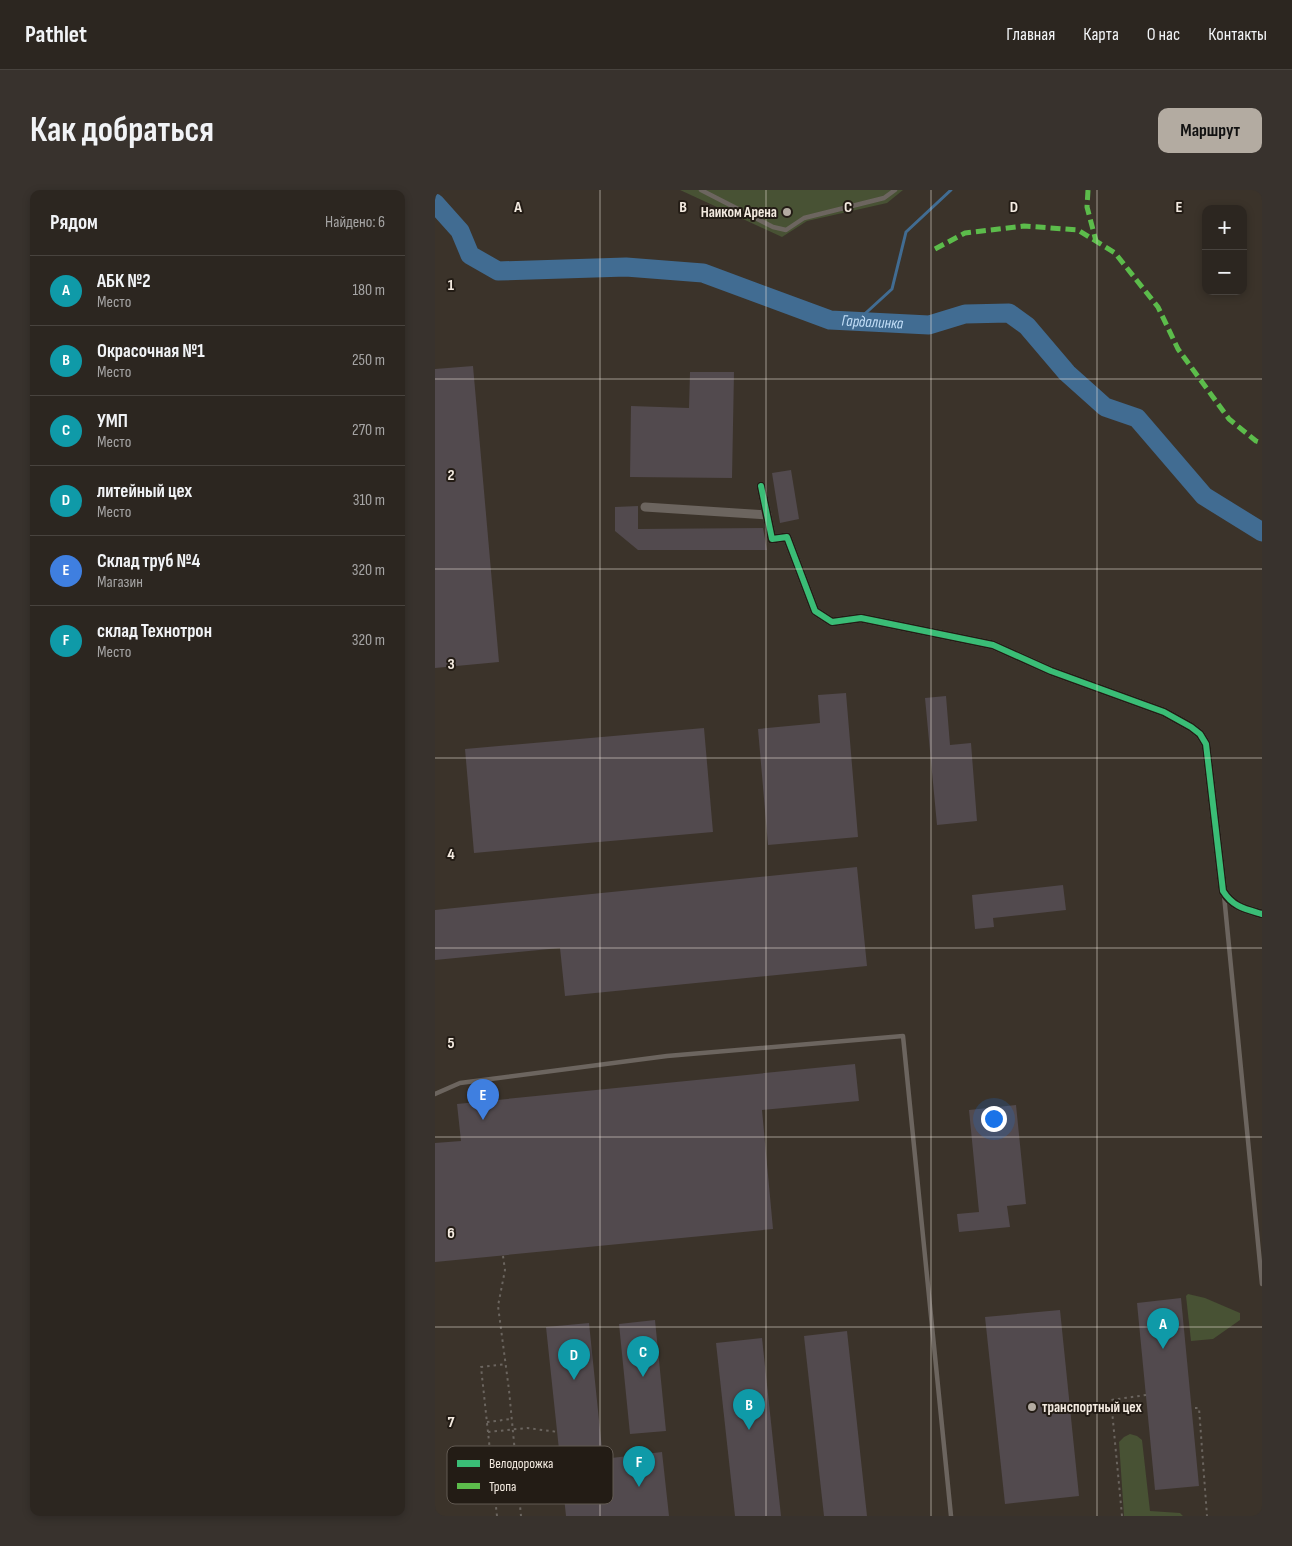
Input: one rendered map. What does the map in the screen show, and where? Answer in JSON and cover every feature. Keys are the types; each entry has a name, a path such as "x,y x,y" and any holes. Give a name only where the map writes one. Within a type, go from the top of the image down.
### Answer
{"street":[{"path":"761,486 773,539 787,537 815,611 832,622 861,618 993,645 1051,671 1164,712 1191,726 1206,744 1223,891 1229,900 1237,906 1262,914"},
{"path":"645,507 767,515"}],"lane":[{"path":"701,190 773,227 786,230 804,218 884,198 895,190"},
{"path":"1223,891 1262,1284"},
{"path":"435,1094 460,1083 667,1056 903,1036 951,1516"}],"path":[{"path":"503,1256 505,1270 498,1306 514,1446"},
{"path":"490,1446 481,1366 506,1364"},
{"path":"1122,1516 1111,1400 1145,1395"},
{"path":"1195,1408 1199,1408 1207,1516"},
{"path":"487,1422 511,1419"},
{"path":"488,1432 541,1428 558,1432"}],"green space":[{"name":"Наиком Арена","path":"680,190 903,190 887,203 807,221 782,237"},
{"path":"1188,1294 1205,1298 1240,1313 1240,1320 1213,1339 1191,1341 1186,1296"},
{"path":"1130,1434 1142,1440 1150,1511 1180,1513 1183,1516 1124,1516 1119,1442"}],"building":[{"path":"473,366 499,662 435,668 435,369"},
{"path":"690,372 734,372 732,478 630,477 631,406 689,408"},
{"path":"791,470 799,519 780,523 772,473"},
{"path":"638,506 638,529 763,528 767,550 638,550 615,531 615,507"},
{"path":"846,693 858,837 768,845 758,729 820,723 818,695"},
{"path":"946,696 950,745 971,743 977,821 937,825 925,698"},
{"path":"704,728 713,832 474,853 465,749"},
{"path":"857,867 867,966 565,996 560,948 435,960 435,910"},
{"path":"1063,885 1066,910 993,918 994,927 975,929 972,895"},
{"path":"855,1064 859,1101 762,1110 773,1229 435,1262 435,1143 461,1141 457,1104"},
{"path":"1016,1105 1026,1204 1007,1206 1010,1227 959,1232 957,1214 979,1212 969,1110"},
{"path":"1181,1298 1199,1486 1155,1490 1137,1303"},
{"name":"транспортный цех","path":"1060,1310 1079,1496 1005,1504 985,1317"},
{"path":"655,1320 666,1431 630,1434 619,1324"},
{"path":"589,1323 602,1446 559,1446 546,1327"},
{"path":"847,1331 867,1516 824,1516 804,1336"},
{"path":"762,1338 781,1516 735,1516 716,1343"},
{"path":"662,1452 669,1516 566,1516 565,1504 613,1504 613,1458"}],"waterway":[{"path":"857,321 892,289 906,232 951,190"},
{"name":"Гардалинка","path":"435,203 460,231 470,255 498,271 626,267 703,273 830,320 929,325 965,314 1009,313 1027,326 1067,373 1105,407 1137,418 1204,496 1262,532"}],"marked path":[{"path":"1088,190 1087,207 1096,241"},
{"path":"935,249 965,233 1024,226 1078,230 1115,253 1158,307 1178,349 1229,419 1256,441 1262,443"}],"cycle path":[{"path":"761,486 772,539 787,537 815,611 832,622 861,618 993,645 1051,671 1164,712 1200,734 1206,744 1223,891 1235,904 1262,914"}],"place":[{"name":"Наиком Арена","path":"787,212"},
{"name":"Склад труб №4","path":"483,1120"},
{"name":"АБК №2","path":"1163,1349"},
{"name":"УМП","path":"643,1377"},
{"name":"литейный цех","path":"574,1380"},
{"name":"транспортный цех","path":"1032,1407"},
{"name":"Окрасочная №1","path":"749,1430"},
{"name":"склад Технотрон","path":"639,1487"}]}
